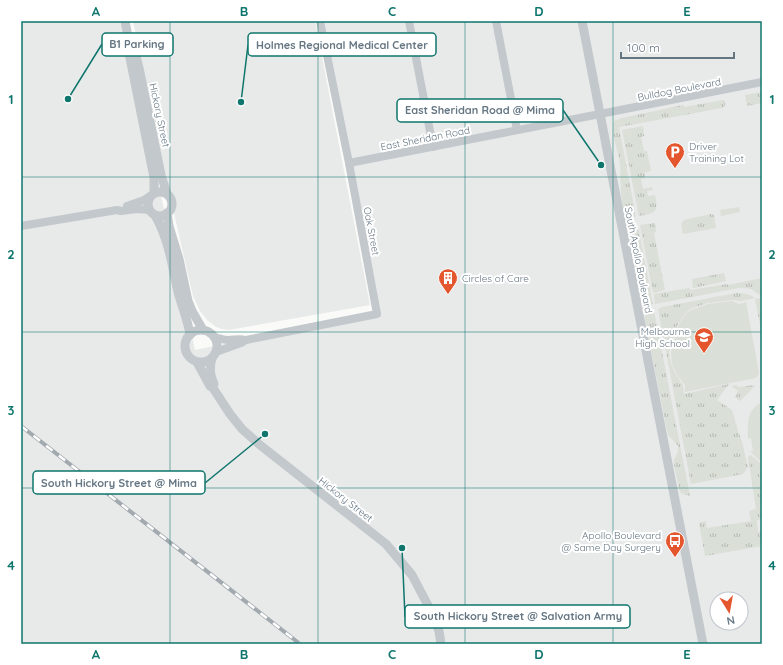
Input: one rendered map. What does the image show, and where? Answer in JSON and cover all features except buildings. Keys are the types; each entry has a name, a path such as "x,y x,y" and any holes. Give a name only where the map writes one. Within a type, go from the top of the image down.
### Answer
{"street":[{"name":"Hickory Street","path":"125,21 129,42 128,48 145,117 167,194"},
{"name":"Oak Street","path":"214,356 246,340 377,314 349,163 320,21"},
{"path":"408,21 433,147"},
{"path":"496,21 517,130"},
{"name":"South Apollo Boulevard","path":"582,21 703,644"},
{"name":"Bulldog Boulevard","path":"600,114 762,82"},
{"name":"East Sheridan Road","path":"349,163 600,114"},
{"name":"Hickory Street","path":"145,117 154,177 152,195"},
{"path":"117,210 161,192 167,194 171,206 167,213 169,226 179,259 188,302 203,330 211,334 217,344 214,356 204,362 197,362 190,358 185,350 186,341 195,331 203,330"},
{"path":"152,195 148,203 162,227 168,246 178,293 188,321 190,335"},
{"path":"21,226 117,210 121,211 136,209 161,215 167,213"},
{"name":"Oak Street","path":"214,337 222,340 246,340"},
{"name":"Hickory Street","path":"213,388 214,385 210,372 210,365 214,356"},
{"name":"Hickory Street","path":"197,362 210,386 213,388 226,409 244,430 260,445 386,544 412,576 432,613 439,631 441,644"}],"shaded area":[{"path":"21,21 127,21 162,200 195,350 377,313 320,21 762,21 762,644 21,644"},
{"path":"133,21 315,21 370,305 229,330 216,327 207,320 200,311 193,296 167,183"}],"green space":[{"path":"762,92 762,103 747,106 745,95"},
{"path":"723,100 725,101 725,106 722,108 619,127 636,217 630,216 626,213 622,206 620,164 613,131 614,121 683,105 684,107"},
{"path":"643,126 644,136 641,137 644,151 647,151 651,171 645,172 645,178 641,179 643,189 652,187 653,190 647,191 648,196 655,195 656,209 652,213 639,216 622,130"},
{"path":"739,207 740,212 721,216 720,210"},
{"path":"711,214 714,215 716,228 683,234 681,224 684,220"},
{"path":"655,223 656,232 654,233 665,290 653,293 640,225"},
{"path":"638,226 653,304 643,306 629,234 630,230"},
{"path":"724,273 726,281 693,288 692,279"},
{"path":"762,278 762,295 750,289 739,288 655,304 654,294 689,288 691,290 728,285"},
{"path":"736,293 746,294 755,298 741,301 732,300 707,303 690,309 678,324 669,352 671,364 683,385 684,394 729,384 717,400 732,410 748,467 743,474 691,484 658,309"},
{"path":"762,298 762,335 755,299"},
{"path":"732,301 739,304 746,302 759,373 756,378 685,392 685,385 677,375 672,364 671,352 679,324 691,310 708,304"},
{"path":"649,311 654,311 690,496 681,493 679,489 674,464 678,446 669,436 667,431 645,320 645,316"},
{"path":"737,385 738,387 756,385 740,401 735,397 738,392 737,390 731,386"},
{"path":"762,402 762,463 750,451 753,451 751,438 748,439 748,427 749,418 753,409"},
{"path":"751,455 762,465 762,519 757,520 758,532 762,531 762,546 705,556 699,523 706,521 707,528 751,521 749,511 756,509 748,457"}],"railway":[{"path":"21,426 300,644"}],"place":[{"name":"B1 Parking","path":"68,99"},
{"name":"Holmes Regional Medical Center","path":"241,102"},
{"name":"East Sheridan Road @ Mima","path":"601,165"},
{"name":"Driver Training Lot","path":"675,169"},
{"name":"Circles of Care","path":"448,295"},
{"name":"Melbourne High School","path":"704,354"},
{"name":"South Hickory Street @ Mima","path":"265,434"},
{"name":"South Hickory Street @ Salvation Army","path":"402,548"},
{"name":"Apollo Boulevard @ Same Day Surgery","path":"675,558"}]}
